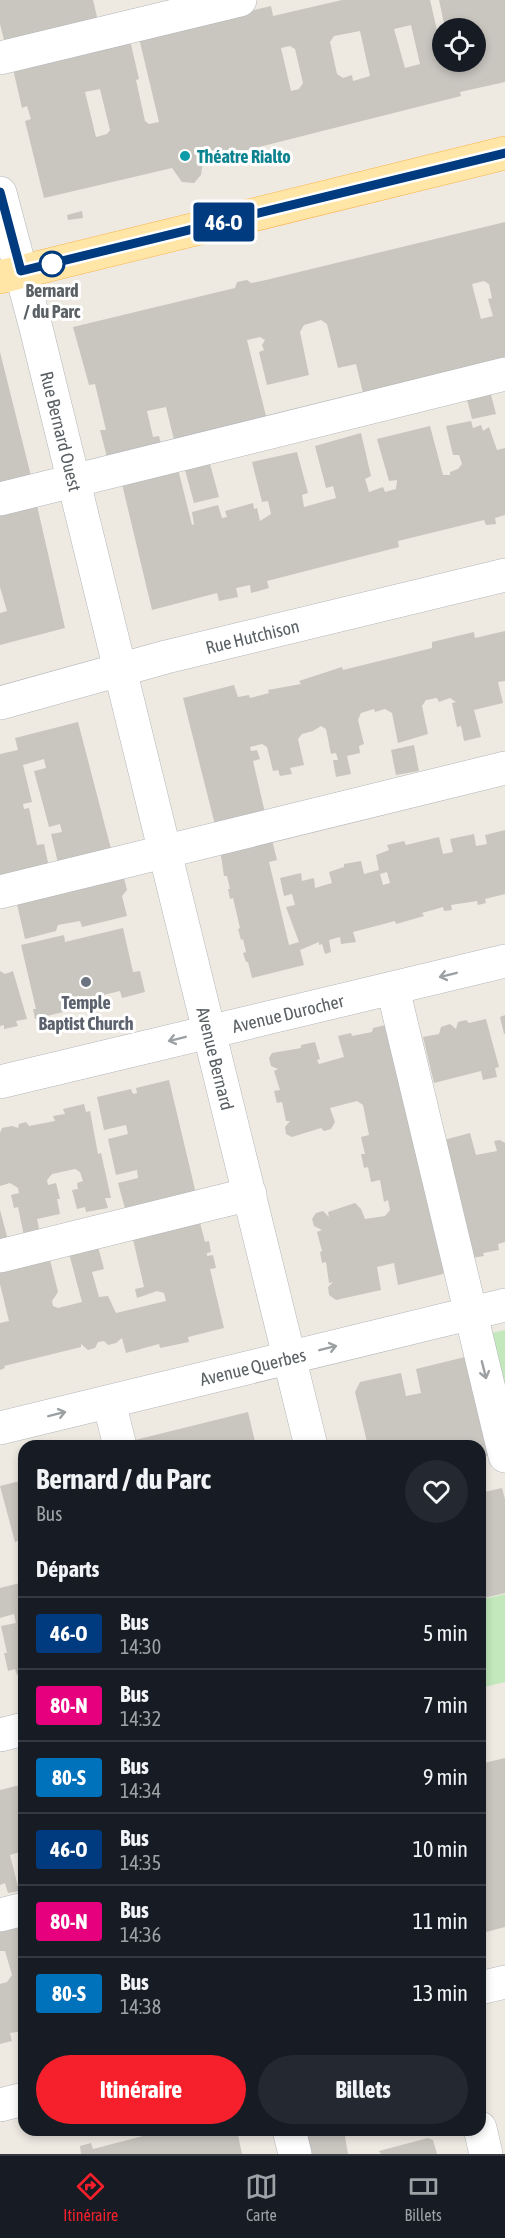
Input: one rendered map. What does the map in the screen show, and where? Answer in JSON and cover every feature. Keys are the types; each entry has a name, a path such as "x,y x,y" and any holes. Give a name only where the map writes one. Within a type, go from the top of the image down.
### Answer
{"main road":[{"path":"11,274 505,153"}],"street":[{"path":"0,58 240,0"},
{"name":"Rue Bernard Ouest","path":"0,193 11,274 74,482 120,671"},
{"path":"0,499 505,374"},
{"name":"Rue Hutchison","path":"0,703 166,657 505,575"},
{"name":"Avenue Bernard","path":"120,671 309,1440"},
{"path":"0,892 505,768"},
{"name":"Avenue Durocher","path":"0,1082 505,961"},
{"path":"393,989 505,1456"},
{"path":"0,1256 250,1194"},
{"name":"Avenue Querbes","path":"0,1428 505,1305"},
{"path":"109,1402 118,1440"},
{"path":"0,1735 18,1730"},
{"path":"0,1915 18,1910"},
{"path":"486,1987 505,1982"},
{"path":"0,2105 18,2100"},
{"path":"290,2136 295,2154"},
{"path":"482,2136 486,2154"}],"green space":[{"path":"505,1330 505,1426 482,1335"},
{"path":"505,1594 505,1682 486,1687 486,1599"}],"building":[{"path":"0,0 93,0 98,21 5,44 0,24"},
{"path":"342,0 430,0 434,18 432,18 432,72 486,72 486,18 443,18 439,0 505,0 505,82 460,92 461,96 203,161 201,175 194,183 182,182 172,168 44,198 25,121 31,119 27,106 22,108 13,69 130,40 145,121 149,124 159,122 139,38 271,6 273,16","holes":["411,25 420,64 405,68 394,29","360,31 370,76 353,81 352,75 343,78 337,74 330,42 334,36","290,46 295,49 303,83 299,89 291,91 281,48","100,89 110,130 107,134 96,137 85,92"]},
{"path":"82,211 83,218 68,220 67,215"},
{"path":"505,222 505,358 363,393 356,364 338,368 327,324 321,320 304,325 300,332 309,375 267,385 259,352 264,350 262,345 265,340 260,337 247,340 266,416 174,440 166,407 147,411 153,437 159,436 161,444 107,457 100,430 106,430 95,384 89,385 73,327 235,288 237,282 247,280 251,283","holes":["484,281 489,284 492,298 488,299 493,316 481,319 472,284"]},
{"path":"0,352 31,476 0,484"},
{"path":"489,387 496,414 472,419 465,392"},
{"path":"471,421 473,428 481,425 483,431 489,427 497,450 505,448 505,515 495,518 496,524 486,525 484,520 398,541 399,547 267,581 269,588 251,593 250,585 236,588 238,597 219,601 217,593 152,610 122,484 178,469 192,525 194,524 192,512 218,505 222,518 227,517 225,511 253,503 254,509 257,508 260,521 271,514 268,501 262,502 252,462 297,452 308,493 302,495 304,507 336,498 333,486 326,488 315,446 361,433 371,476 365,479 369,492 383,487 385,492 396,489 397,480 389,481 377,439 430,426 443,475 450,475 450,472 458,469 462,464 459,455 453,455 446,426"},
{"path":"210,464 219,497 194,503 185,470"},
{"path":"36,501 65,628 0,645 0,613 7,611 0,587 0,509"},
{"path":"505,631 505,681 498,682 503,703 474,710 481,737 464,741 461,726 457,727 452,703 456,702 450,698 439,702 437,698 426,700 422,706 428,734 398,743 392,713 385,709 375,712 374,709 361,713 358,720 364,744 359,746 360,753 347,756 351,774 336,777 333,760 338,760 336,753 331,754 326,729 321,726 302,734 298,739 304,765 290,768 292,774 280,776 278,770 273,771 267,747 262,744 250,747 251,751 257,750 260,759 253,761 265,813 215,825 183,698 234,685 238,697 249,695 250,698 269,693 268,690 301,684 299,681 342,667 343,670 432,648 432,642 474,632 475,638"},
{"path":"78,722 111,849 58,863 51,834 62,832 60,824 49,827 34,771 46,768 44,759 23,765 32,802 23,804 24,809 29,808 37,845 44,844 49,867 0,878 0,754 18,750 15,738"},
{"path":"414,745 419,771 396,775 391,750"},
{"path":"505,830 505,894 485,899 486,903 478,905 477,901 451,905 452,910 444,911 443,907 422,913 424,916 396,924 395,921 353,932 356,942 341,944 340,937 329,940 331,952 325,954 319,942 300,950 304,965 252,978 243,953 246,952 238,929 240,928 233,898 230,899 227,876 224,876 220,849 271,836 277,860 269,862 289,945 299,942 286,907 295,905 292,894 284,896 280,878 301,873 302,881 314,878 315,888 332,883 329,872 344,867 344,864 361,861 364,874 379,870 376,855 389,850 387,845 404,841 406,845 439,837 443,854 453,852 450,839 474,834 476,846 487,844 485,835","holes":["387,872 390,883 383,885 380,874"]},
{"path":"124,878 127,890 122,896 127,916 82,927 80,921 58,925 56,931 25,939 16,900"},
{"name":"Temple Baptist Church","path":"123,928 133,972 140,971 145,992 122,998 120,991 82,1000 83,1007 35,1019 33,1009 36,1009 21,945 64,935 65,942"},
{"path":"0,971 5,974 13,971 27,1019 16,1021 18,1026 4,1029 4,1025 0,1026"},
{"path":"505,1015 505,1034 504,1034 500,1017"},
{"path":"486,1019 499,1067 495,1068 497,1077 483,1080 481,1071 434,1083 423,1037 439,1034 441,1027 450,1024 456,1029 458,1022 466,1020 469,1023"},
{"path":"386,1025 446,1267 443,1274 398,1285 394,1263 377,1267 381,1290 336,1300 329,1295 328,1287 333,1282 329,1283 326,1262 322,1263 320,1252 322,1251 317,1232 322,1230 314,1226 312,1219 316,1213 323,1211 329,1217 328,1212 355,1203 361,1209 365,1219 385,1216 390,1210 388,1200 384,1202 380,1180 371,1182 368,1167 364,1168 361,1154 365,1154 361,1137 369,1135 363,1105 357,1101 330,1108 335,1122 331,1129 324,1131 321,1128 292,1137 286,1134 285,1127 290,1121 286,1121 282,1102 277,1103 274,1091 280,1090 274,1071 278,1069 271,1066 269,1058 272,1053 301,1048 301,1045 315,1042 320,1059 317,1060 319,1064 344,1057 338,1036 372,1032 373,1028"},
{"path":"169,1080 197,1198 127,1216 118,1183 138,1178 137,1170 116,1175 108,1139 128,1134 126,1125 104,1130 97,1097 131,1089 133,1094 137,1093 136,1088"},
{"path":"84,1104 86,1112 90,1111 98,1154 101,1153 111,1198 105,1198 108,1208 86,1212 85,1207 77,1209 72,1190 78,1189 77,1183 83,1181 80,1172 75,1169 52,1174 47,1180 48,1185 56,1183 60,1199 57,1199 60,1214 37,1219 40,1233 24,1236 18,1207 14,1208 11,1195 19,1193 18,1188 10,1183 0,1186 0,1133 2,1128 12,1126 18,1128 19,1124 26,1122 29,1126 55,1121 53,1116 65,1114 63,1109"},
{"path":"470,1133 476,1155 497,1151 494,1141 500,1140 505,1143 505,1242 498,1244 499,1250 471,1258 444,1140"},
{"path":"0,1210 8,1240 0,1241"},
{"path":"199,1219 205,1242 209,1241 211,1252 207,1253 207,1256 213,1255 216,1268 210,1269 224,1328 188,1337 189,1342 160,1348 159,1344 126,1353 122,1338 108,1345 104,1341 98,1342 95,1348 88,1350 81,1344 81,1347 4,1366 5,1368 0,1370 0,1323 9,1321 0,1284 0,1268 48,1252 58,1292 52,1301 53,1306 58,1308 82,1302 67,1246 96,1239 104,1269 92,1272 99,1297 108,1296 116,1313 166,1301 164,1293 157,1291 137,1298 135,1289 144,1287 132,1235"},
{"path":"469,1356 495,1454 486,1456 486,1440 367,1440 355,1392 360,1382 401,1373 406,1396 421,1393 416,1369"},
{"path":"248,1412 255,1440 135,1440"},
{"path":"18,1482 18,1541 15,1542 0,1486"},
{"path":"502,1488 505,1499 505,1593 486,1598 486,1492"},
{"path":"18,1584 17,1675 15,1669 8,1671 1,1626 16,1623 14,1614 0,1618 0,1588"},
{"path":"505,1758 505,1927 486,1932 486,1763"},
{"path":"18,1786 18,1853 10,1855 18,1891 8,1893 5,1883 0,1885 0,1790"},
{"path":"18,1927 18,2032 10,2033 12,2041 0,2044 0,1984 7,1982 12,1975 5,1951 0,1951 0,1932"},
{"path":"143,2136 238,2136 242,2154 81,2154 80,2146 91,2143 93,2149"},
{"path":"302,2136 346,2136 348,2154 306,2154"},
{"path":"428,2138 433,2140 437,2154 381,2154 379,2151"}],"bus line":[{"name":"46-O","path":"0,192 21,271 505,153"}],"place":[{"name":"Théatre Rialto","path":"185,156"},
{"name":"Bernard / du Parc","path":"52,264"},
{"name":"Temple Baptist Church","path":"86,982"}]}
